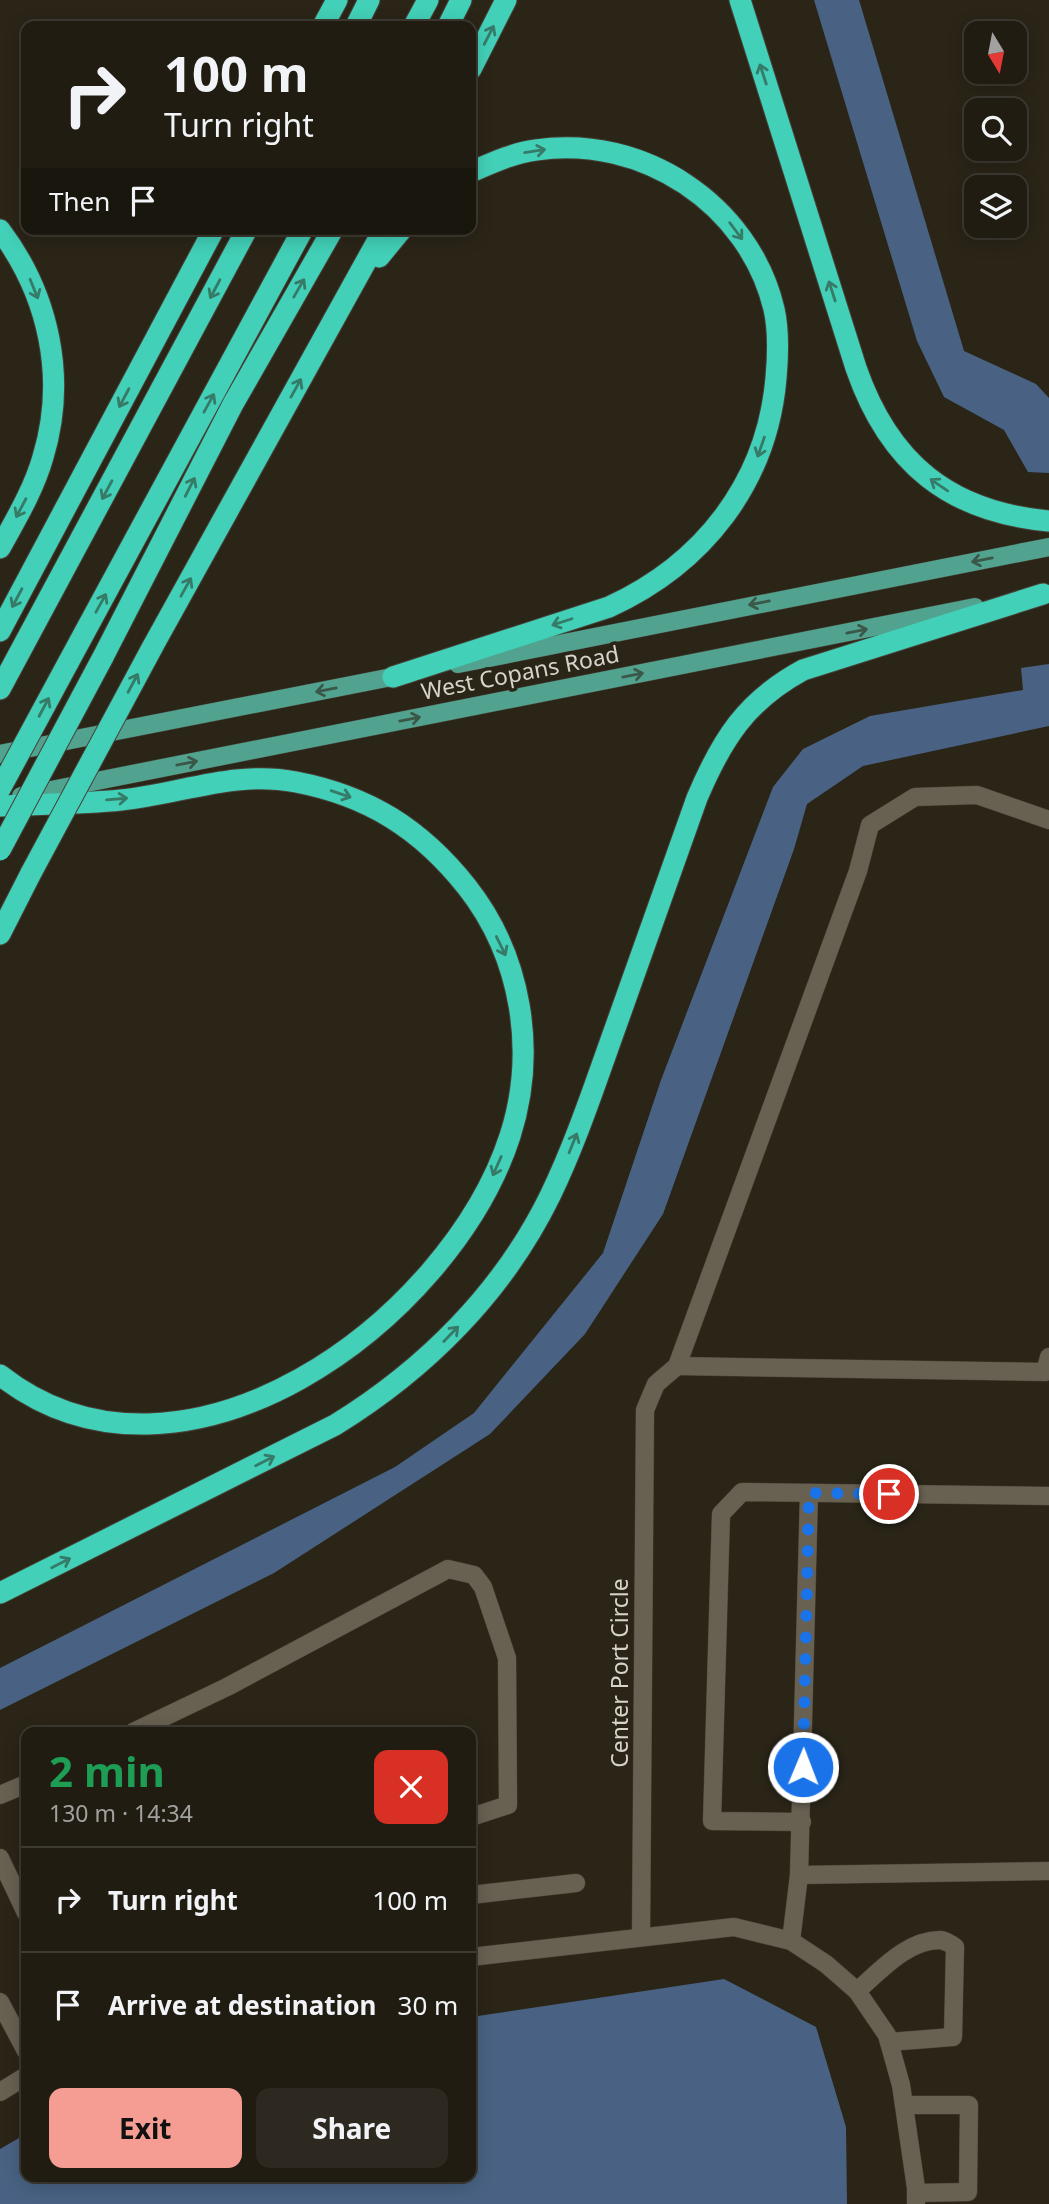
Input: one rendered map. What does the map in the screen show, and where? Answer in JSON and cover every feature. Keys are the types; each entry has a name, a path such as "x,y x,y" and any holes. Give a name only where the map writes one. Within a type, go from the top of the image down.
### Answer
{"highway":[{"path":"326,21 337,0"},
{"path":"358,21 369,0"},
{"path":"417,21 428,0"},
{"path":"450,21 461,0"},
{"path":"476,59 506,0"},
{"path":"740,0 856,368 879,422 901,452 940,487 981,508 1016,517 1049,521"},
{"path":"393,677 609,607 642,591 671,571 708,537 731,508 760,452 775,392 775,312 766,283 736,231 708,200 690,186 635,158 576,148 536,150 514,155 476,170"},
{"path":"0,230 20,260 37,296 48,333 54,374 52,416 43,458 26,499 0,548"},
{"path":"0,631 211,235"},
{"path":"4,682 244,235"},
{"path":"0,789 300,235"},
{"path":"0,850 233,404 329,235"},
{"path":"0,934 153,646 381,235"},
{"path":"345,300 397,235"},
{"path":"0,1593 335,1425 386,1392 433,1352 476,1307 517,1253 557,1181 584,1115 697,798 712,762 732,729 756,703 803,670 1046,593"},
{"path":"0,806 122,800 230,779 251,778 298,782 369,805 409,828 442,857 472,894 484,914 513,974 521,1019 523,1066 516,1114 500,1161 489,1185 458,1235 423,1280 384,1319 313,1371 226,1411 185,1421 146,1425 104,1421 62,1409 21,1389 0,1375"}],"main road":[{"name":"West Copans Road","path":"0,754 1049,547"},
{"name":"West Copans Road","path":"0,800 1046,593"}],"street":[{"path":"1049,820 977,795 915,797 870,825 858,871 677,1366 1045,1372 1049,1357"},
{"name":"Center Port Circle","path":"641,1937 645,1410 656,1384 677,1366"},
{"path":"802,1822 712,1821 721,1514 742,1492 1049,1496"},
{"path":"791,1941 802,1822 809,1493"},
{"path":"143,1727 227,1687 447,1569 457,1569 474,1575 483,1587 507,1658 508,1805 476,1815"},
{"path":"0,1795 21,1786"},
{"path":"0,1858 21,1902"},
{"path":"799,1875 1049,1871"},
{"path":"476,1894 576,1883"},
{"path":"476,1956 734,1927 791,1941 827,1964 858,1991 887,2035 901,2085 916,2198 968,2192 970,2105 904,2105"},
{"path":"858,1991 894,1959 920,1944 942,1940 956,1947 953,2036 889,2042"},
{"path":"3,2013 21,2043"},
{"path":"0,2092 21,2079"}],"water":[{"path":"814,0 859,0 964,351 1036,384 1049,398 1049,473 1028,472 1004,430 944,397 917,341"},
{"path":"1049,664 1049,726 863,766 807,804 794,849 663,1214 585,1334 490,1434 274,1573 0,1710 0,1668 395,1467 474,1413 603,1253 661,1080 773,787 803,749 870,716 1023,690 1021,668"},
{"path":"724,1979 816,2027 846,2127 847,2204 0,2204 0,2149 21,2137 21,2182 476,2182 476,2016"}],"route":[{"path":"803,1767 809,1493 889,1494"}]}
